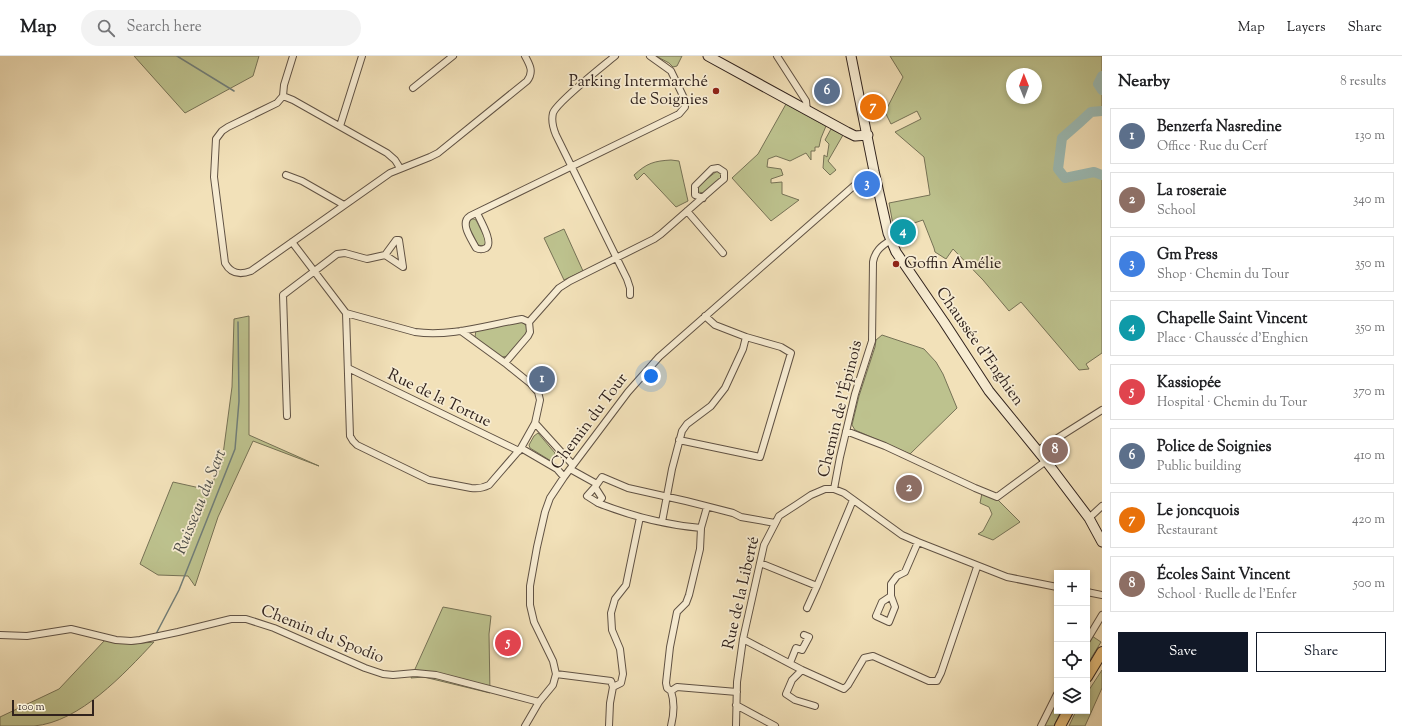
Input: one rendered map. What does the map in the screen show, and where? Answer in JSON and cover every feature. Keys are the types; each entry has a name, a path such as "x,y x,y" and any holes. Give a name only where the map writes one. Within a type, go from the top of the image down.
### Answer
{"main road":[{"path":"708,56 855,136 868,135"},
{"name":"Chaussée d'Enghien","path":"851,56 874,171 890,240 903,264 944,322 989,391 1046,461 1089,518 1102,542"},
{"path":"1090,672 1102,652"},
{"path":"1060,726 1066,714"}],"street":[{"path":"293,56 284,85 283,96 277,103 228,127 219,134 216,139 214,177 225,263 233,272 244,273 251,271 381,178 400,168 438,153 527,81 531,74 530,66 525,56"},
{"path":"340,126 362,56"},
{"path":"413,88 453,56"},
{"path":"615,56 556,107 552,120 553,128 628,279 630,296"},
{"path":"477,213 489,243 488,247 479,250 476,248 465,222 466,218 679,114 684,107 684,98 671,71 650,56"},
{"path":"777,56 806,101 807,111"},
{"path":"283,96 293,100 387,153 395,160 400,168"},
{"path":"505,363 530,332 529,322 559,288 654,239 703,198 724,179 724,172 718,168 712,169 695,186 695,195 703,198"},
{"name":"Chemin du Tour","path":"556,674 554,661 534,622 530,605 530,586 538,540 550,498 564,477 645,372 659,357 850,189 874,171"},
{"path":"286,175 302,181 344,205"},
{"path":"687,211 723,253"},
{"name":"Chemin de l'Épinois","path":"890,240 874,254 872,341 855,394 834,490 844,493 902,535 978,567 1007,577 1054,586"},
{"path":"292,242 346,313 350,436 353,441 357,445 428,480 478,489 489,484 520,450 535,423 540,400 538,392 531,384 461,331"},
{"path":"287,416 282,295 341,253 367,259 385,255"},
{"path":"346,313 415,332 437,333 461,331 522,319 529,322"},
{"path":"679,440 760,457 791,353 781,347 746,337 715,325 705,316"},
{"path":"662,522 666,497 682,432 687,424 711,406 725,388 743,349 746,337"},
{"name":"Rue de la Tortue","path":"348,368 520,450 557,469 564,477"},
{"path":"1037,451 1102,410"},
{"path":"535,423 572,467 596,486 602,498 598,503"},
{"path":"846,431 885,446 997,497 1046,461"},
{"path":"701,528 662,522 621,512 598,503 587,496 602,477 628,488 734,513 741,517 775,523"},
{"name":"Rue de la Liberté","path":"736,726 737,682 743,639 764,545 779,516 811,495 825,489 834,490"},
{"path":"807,608 853,500"},
{"path":"1089,518 1102,506"},
{"path":"671,726 674,710 674,698 666,683 670,648 677,612 686,603 689,595 700,549 701,528 707,507"},
{"path":"613,687 621,682 623,674 620,649 612,630 611,613 615,599 626,585 640,517"},
{"path":"891,596 891,584 897,576 905,572 918,542"},
{"path":"760,563 817,586"},
{"path":"743,639 802,670 844,689 864,658 873,656 929,680 937,680 942,673 978,567"},
{"path":"1090,593 1102,595"},
{"path":"1090,635 1102,615"},
{"name":"Chemin du Spodio","path":"0,634 27,636 71,629 116,640 131,641 172,634 231,619 246,619 274,628 365,668 383,674 393,675 415,673 436,675 539,702"},
{"path":"790,663 796,648 802,650 809,637 804,635"},
{"path":"802,670 792,680 786,694 794,700 815,706"},
{"path":"525,726 539,702 553,685 556,674 610,681 613,687 610,703 609,726"},
{"path":"669,690 678,687 737,692"},
{"path":"1041,726 1054,700"},
{"path":"736,705 775,726"}],"green space":[{"path":"134,56 259,56 253,76 185,113"},
{"path":"656,56 682,56 677,66 673,67"},
{"path":"890,56 1102,56 1102,111 1091,112 1062,137 1058,169 1065,178 1094,172 1102,175 1102,353 1086,364 1089,369 1079,370 1021,302 1009,311 983,280 953,249 946,259 935,252 923,220 894,230 889,203 930,195 924,157 895,132 921,119 917,111 891,124 885,112 903,77"},
{"path":"786,104 826,126 819,147 815,147 815,151 811,151 811,160 806,153 790,161 776,156 768,159 767,167 781,169 783,175 771,179 771,183 782,182 782,194 799,200 771,221 732,178 758,154"},
{"path":"831,129 843,135 828,161 836,170 830,175 823,168 824,155 827,157 829,144 825,140"},
{"path":"671,160 679,161 688,201 676,207 644,173 637,180 634,175 651,163"},
{"path":"717,171 722,174 721,179 704,193 698,192 698,186"},
{"path":"470,219 476,220 486,240 486,244 483,246 478,245 468,225"},
{"path":"564,229 583,271 564,280 544,238"},
{"path":"249,316 249,435 319,466 253,441 218,517 195,586 188,576 158,575 140,564 173,482 209,490 222,462 232,387 234,319"},
{"path":"522,322 528,327 528,332 508,356 502,357 477,341 475,337 476,330"},
{"path":"882,335 924,349 936,362 943,374 957,408 910,454 855,430 852,425 876,340"},
{"path":"538,433 555,453 555,458 551,461 530,448 529,445 534,436"},
{"path":"982,493 997,499 1020,522 993,540 978,534 983,531 992,514 989,507 980,503"},
{"path":"443,607 491,616 489,634 490,693 424,677 411,678"},
{"path":"1092,636 1101,642 1090,660 1090,642"},
{"path":"105,640 132,644 154,642 115,682 84,706 68,716 51,723 34,726 0,726 0,717 59,689"},
{"path":"1102,670 1102,688 1085,726 1069,726 1075,714 1090,714 1090,688"},
{"path":"1054,704 1054,714 1060,714 1054,726 1044,726"}],"waterway":[{"name":"Ruisseau du Sart","path":"177,56 234,91"},
{"path":"1102,76 1098,84 1102,90"},
{"path":"1102,111 1091,112 1062,138 1058,169 1065,178 1094,172 1102,175"},
{"name":"Ruisseau du Sart","path":"156,634 179,590 235,449 239,401 238,322"}],"place":[{"name":"Parking Intermarché de Soignies","path":"716,91"},
{"name":"Police de Soignies","path":"827,91"},
{"name":"Le joncquois","path":"873,107"},
{"name":"Gm Press","path":"867,184"},
{"name":"Chapelle Saint Vincent","path":"903,232"},
{"name":"Goffin Amélie","path":"896,264"},
{"name":"Benzerfa Nasredine","path":"542,379"},
{"name":"Écoles Saint Vincent","path":"1055,450"},
{"name":"La roseraie","path":"909,488"},
{"name":"Kassiopée","path":"508,643"}]}
